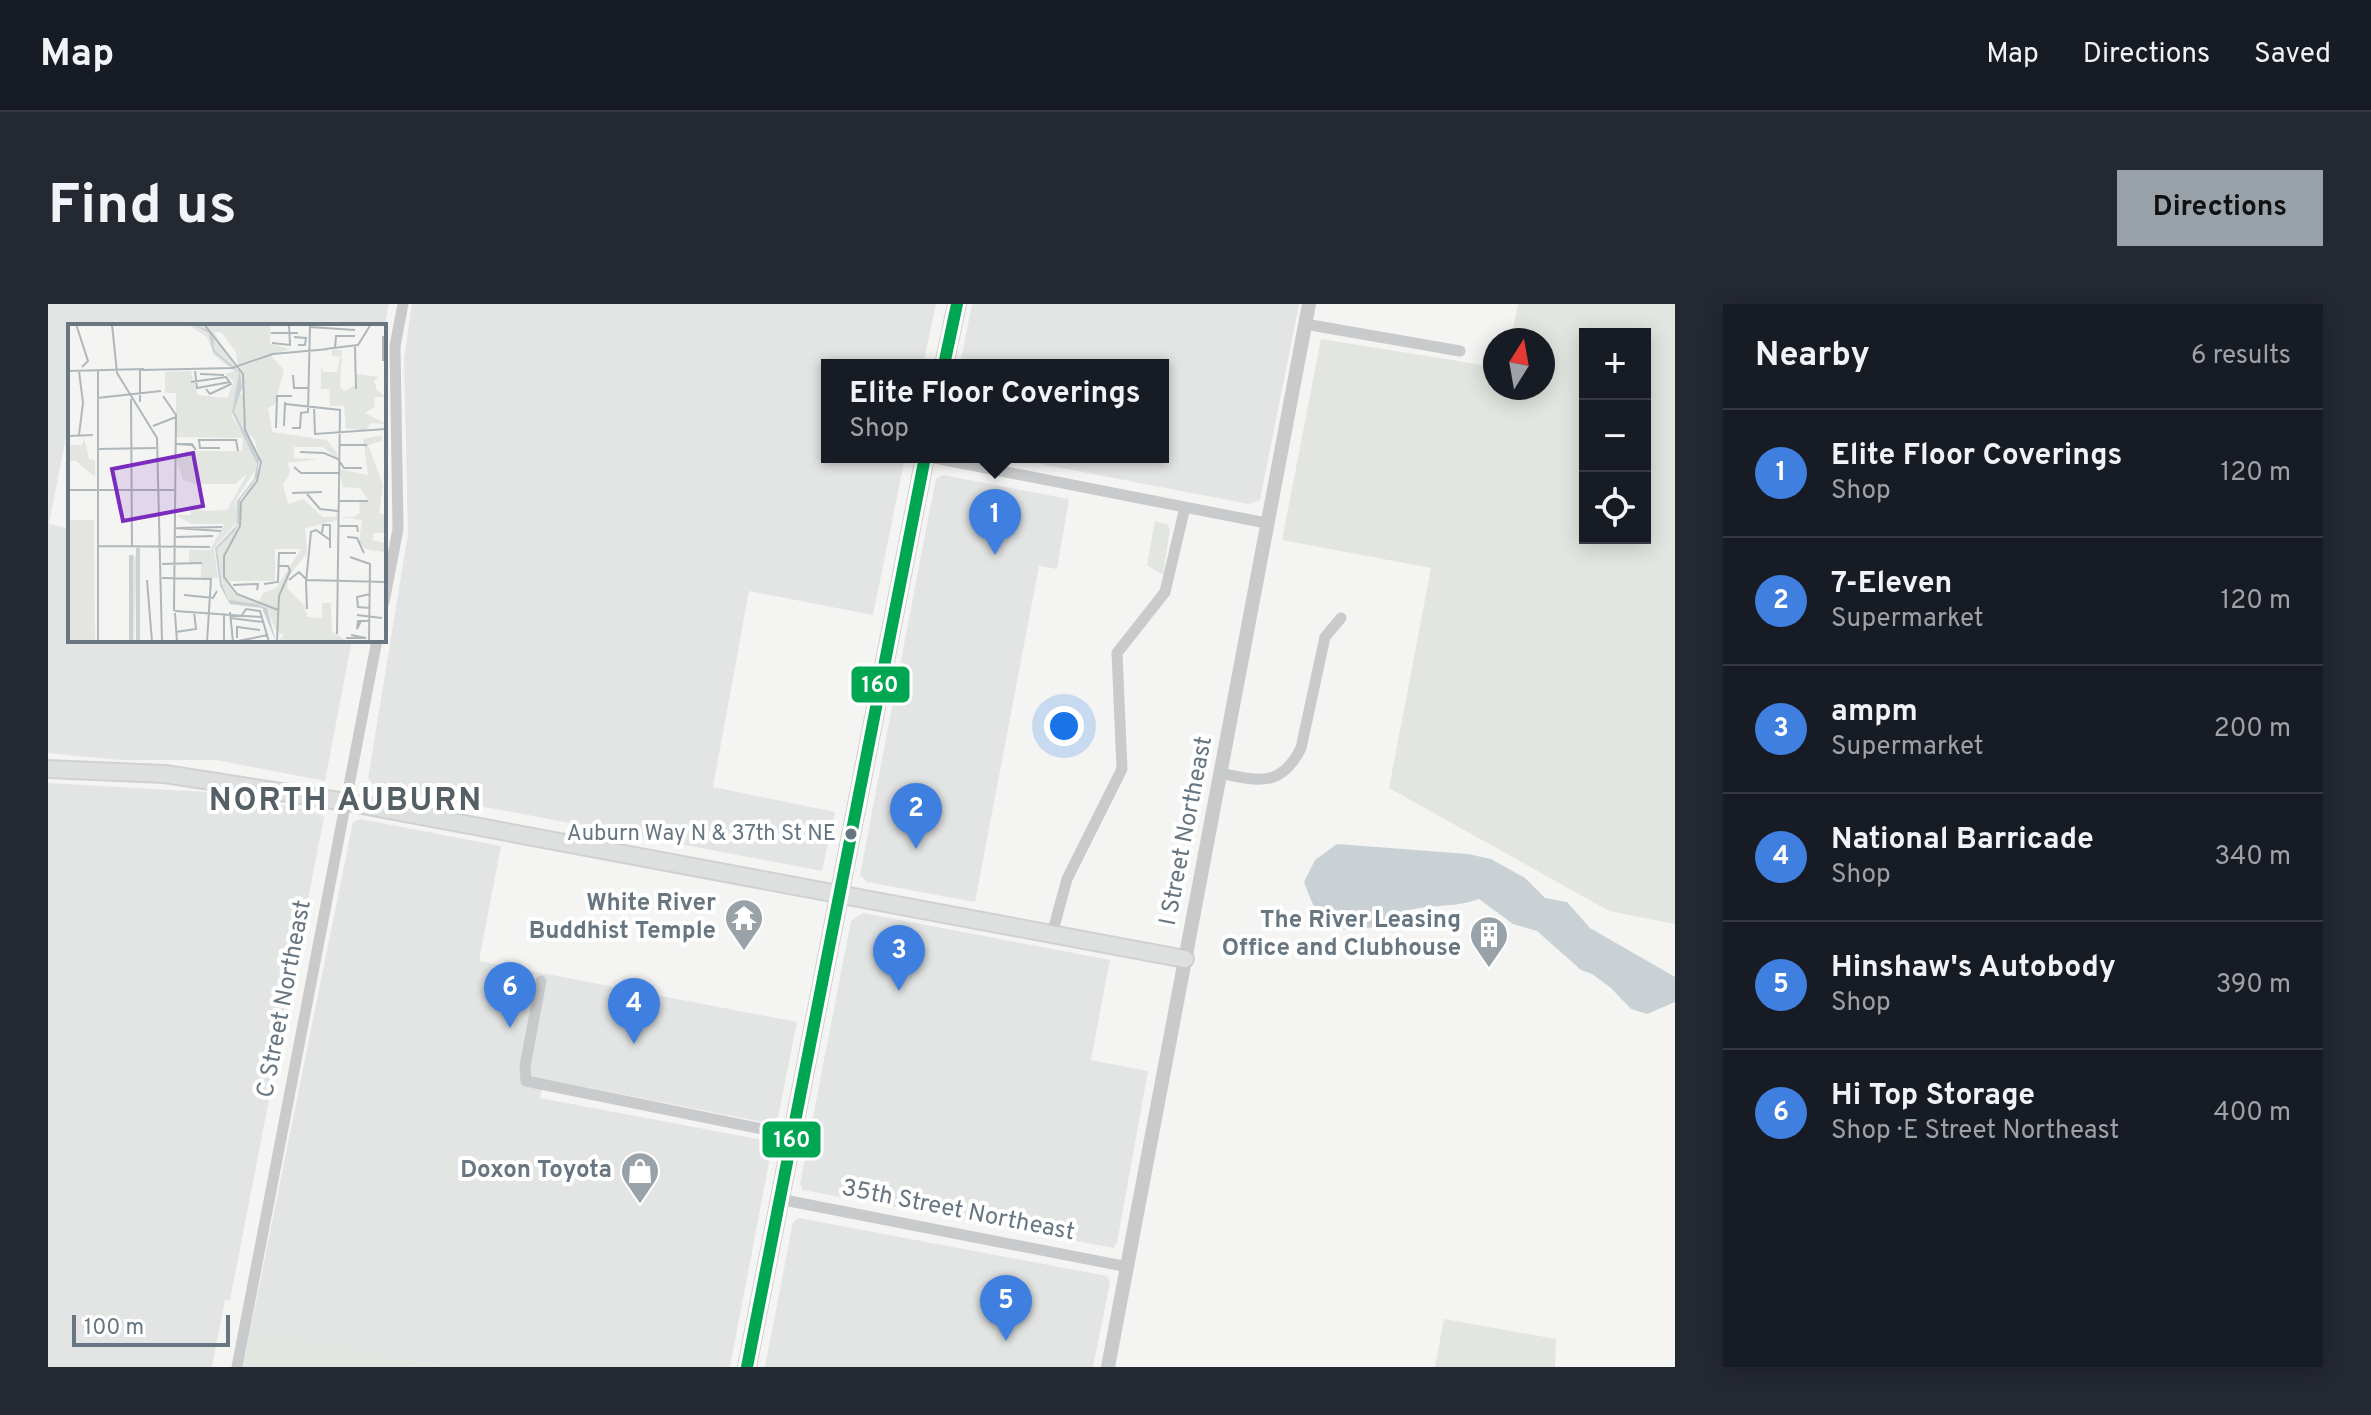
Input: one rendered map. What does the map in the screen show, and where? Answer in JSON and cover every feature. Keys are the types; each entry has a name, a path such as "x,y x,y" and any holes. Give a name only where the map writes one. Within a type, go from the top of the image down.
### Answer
{"main road":[{"path":"945,359 957,304"},
{"path":"747,1367 839,892 927,463"},
{"path":"48,769 165,774 346,802 1185,959"}],"street":[{"path":"386,592 398,529 395,346 403,304"},
{"name":"I Street Northeast","path":"1108,1367 1309,304"},
{"path":"1305,324 1460,351"},
{"path":"959,463 1266,523"},
{"path":"1052,934 1067,879 1122,769 1117,653 1165,592 1185,507"},
{"path":"1220,773 1257,780 1272,778 1293,763 1301,748 1325,637 1341,618"},
{"name":"C Street Northeast","path":"237,1367 377,642"},
{"path":"541,981 524,1075 526,1081 543,1087 792,1135"},
{"name":"35th Street Northeast","path":"779,1199 1128,1267"}],"shaded area":[{"path":"48,304 389,304 385,324 68,324 68,426 49,524 68,529 68,642 352,642 325,781 216,760 120,760 48,753"},
{"path":"412,304 936,304 924,359 821,359 821,463 904,463 873,615 749,591 713,787 835,812 822,871 375,786 368,779 408,533 404,359"},
{"path":"972,304 1299,304 1260,500 1249,504 1035,463 1169,463 1169,359 961,359"},
{"path":"1518,304 1675,304 1675,924 1609,911 1389,788 1431,568 1282,540 1321,339 1483,365 1483,400 1555,400 1555,328 1513,328"},
{"path":"943,475 1069,499 1057,569 1039,566 975,902 867,882 860,875 936,479"},
{"path":"1155,521 1167,524 1170,529 1163,575 1147,565"},
{"path":"48,783 224,793 320,813 324,817 230,1300 225,1300 212,1367 48,1367"},
{"path":"360,819 501,846 479,961 797,1022 778,1117 768,1123 544,1079 540,1098 773,1142 730,1367 446,1367 250,1331 353,822"},
{"path":"1337,844 1468,854 1491,859 1525,878 1545,898 1567,902 1590,928 1675,977 1675,1002 1647,1014 1631,1009 1611,988 1581,970 1537,931 1513,924 1479,899 1400,912 1380,926 1337,929 1322,919 1304,882 1315,860"},
{"path":"863,913 1110,960 1091,1060 1148,1071 1114,1248 803,1190 800,1184 851,921"},
{"path":"799,1218 1107,1276 1110,1283 1093,1367 765,1367 793,1222"},
{"path":"1444,1319 1556,1339 1555,1367 1435,1367"},
{"path":"250,1331 446,1367 243,1367"}],"transit line":[{"name":"160","path":"945,359 957,304"},
{"name":"160","path":"747,1367 924,463"}],"place":[{"name":"Elite Floor Coverings","path":"995,555"},
{"name":"Auburn Way N & 37th St NE","path":"851,834"},
{"name":"7-Eleven","path":"916,849"},
{"name":"White River Buddhist Temple","path":"744,952"},
{"name":"The River Leasing Office and Clubhouse","path":"1489,969"},
{"name":"ampm","path":"899,991"},
{"name":"Hi Top Storage","path":"510,1028"},
{"name":"National Barricade","path":"634,1044"},
{"name":"Doxon Toyota","path":"640,1205"},
{"name":"Hinshaw's Autobody","path":"1006,1341"}],"district":[{"name":"NORTH AUBURN","path":"346,802"}]}
